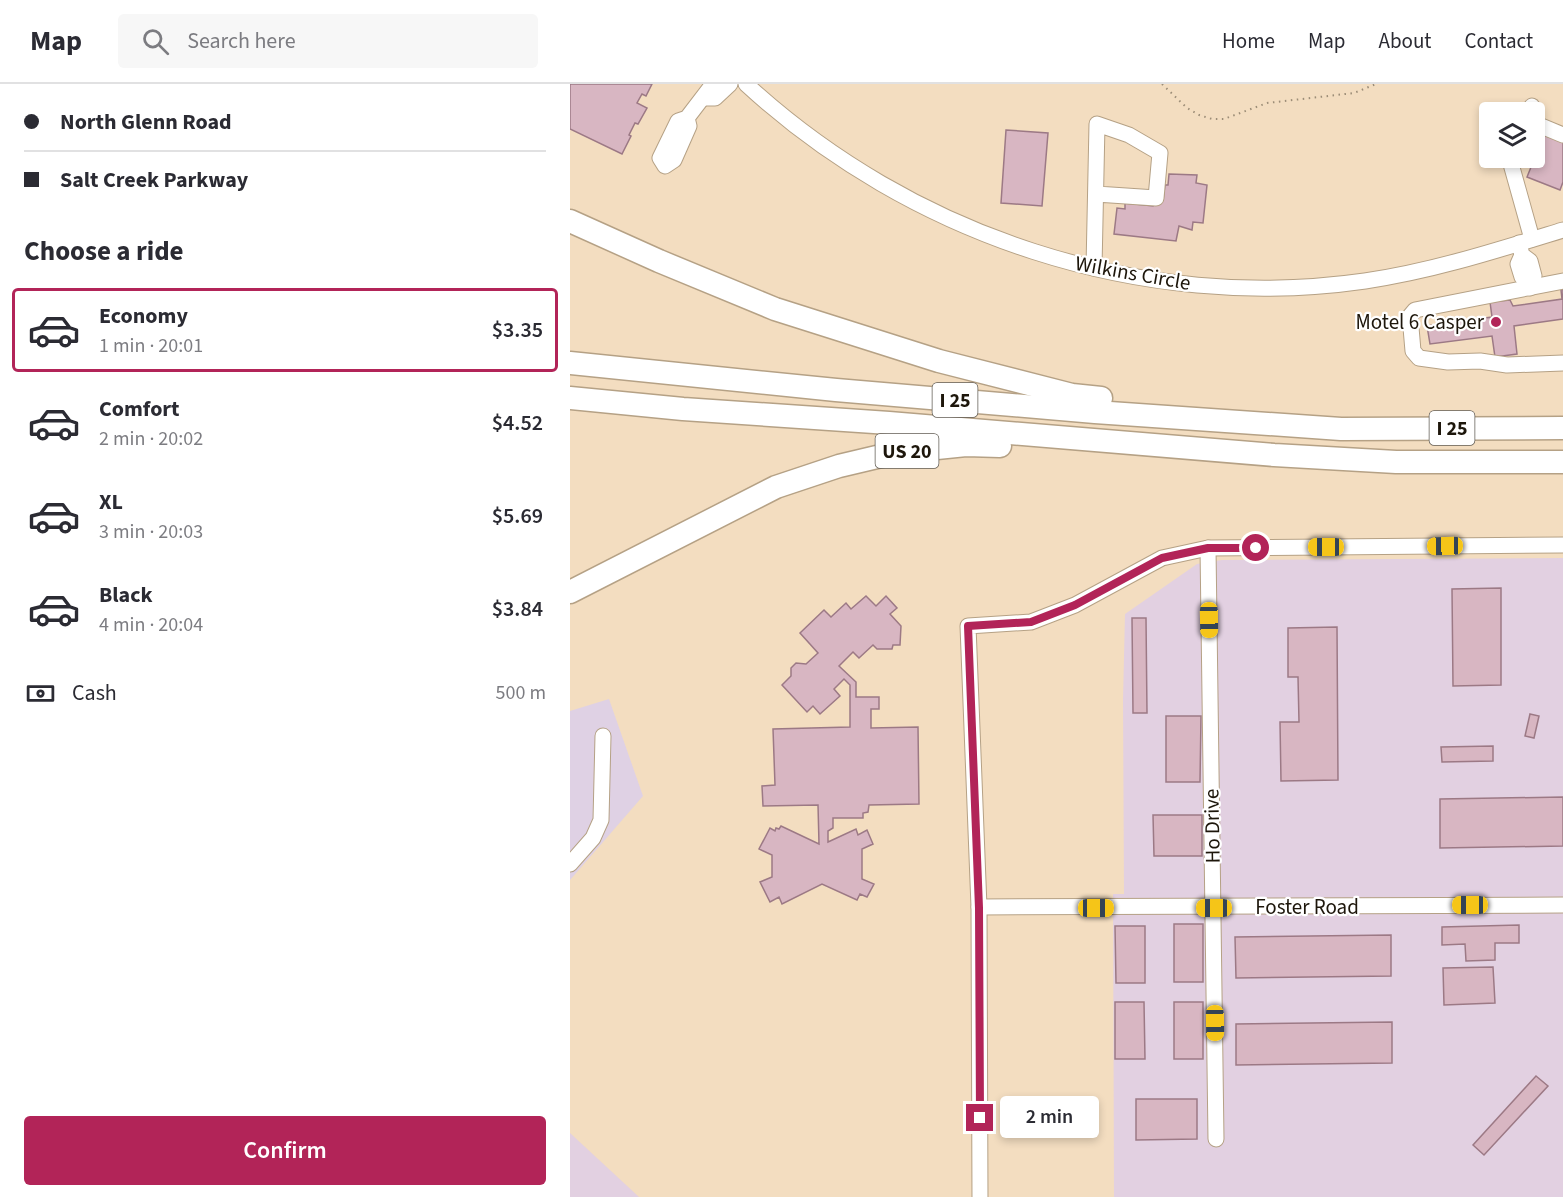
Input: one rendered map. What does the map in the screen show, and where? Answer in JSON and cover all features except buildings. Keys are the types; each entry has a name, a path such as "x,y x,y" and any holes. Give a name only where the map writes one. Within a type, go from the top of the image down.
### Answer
{"highway":[{"path":"570,221 775,309 939,361 1072,395 1341,429"},
{"name":"I 25","path":"570,363 883,394 1341,429 1563,428"},
{"name":"I 25","path":"570,398 683,409 1396,462 1563,462"},
{"name":"US 20","path":"570,592 776,487 839,466 898,452 966,445 1274,454"}],"street":[{"path":"687,118 713,84"},
{"path":"704,98 716,98 730,84"},
{"name":"Wilkins Circle","path":"746,84 829,152 893,192 930,211 997,240 1042,255 1124,275 1214,286 1306,286 1364,281 1416,272 1525,246 1563,230"},
{"path":"1094,268 1097,124 1129,135 1160,153 1156,198 1096,194"},
{"path":"1545,128 1563,135"},
{"path":"1511,168 1525,246 1534,276 1530,286"},
{"path":"1563,281 1415,310 1410,316 1413,351 1419,358 1448,362 1480,361 1507,365 1563,363"},
{"path":"980,1197 979,908 968,626 1031,622 1075,605 1162,558 1208,548 1563,545"},
{"name":"Ho Drive","path":"1208,548 1216,1139"},
{"path":"570,864 593,838 601,820 603,736"},
{"name":"Foster Road","path":"979,908 1563,905"}],"path":[{"path":"1162,84 1187,108 1212,119 1224,118 1267,104 1354,93 1376,84"}],"shaded area":[{"path":"1563,558 1563,1197 1114,1197 1113,894 1124,894 1125,614 1197,564 1222,560"},
{"path":"609,699 643,796 570,880 570,711"},
{"path":"570,1133 639,1197 570,1197"}],"place":[{"name":"Motel 6 Casper","path":"1496,322"}],"route":[{"path":"980,1118 979,908 968,626 1031,622 1075,605 1162,558 1208,548 1256,548"}]}
